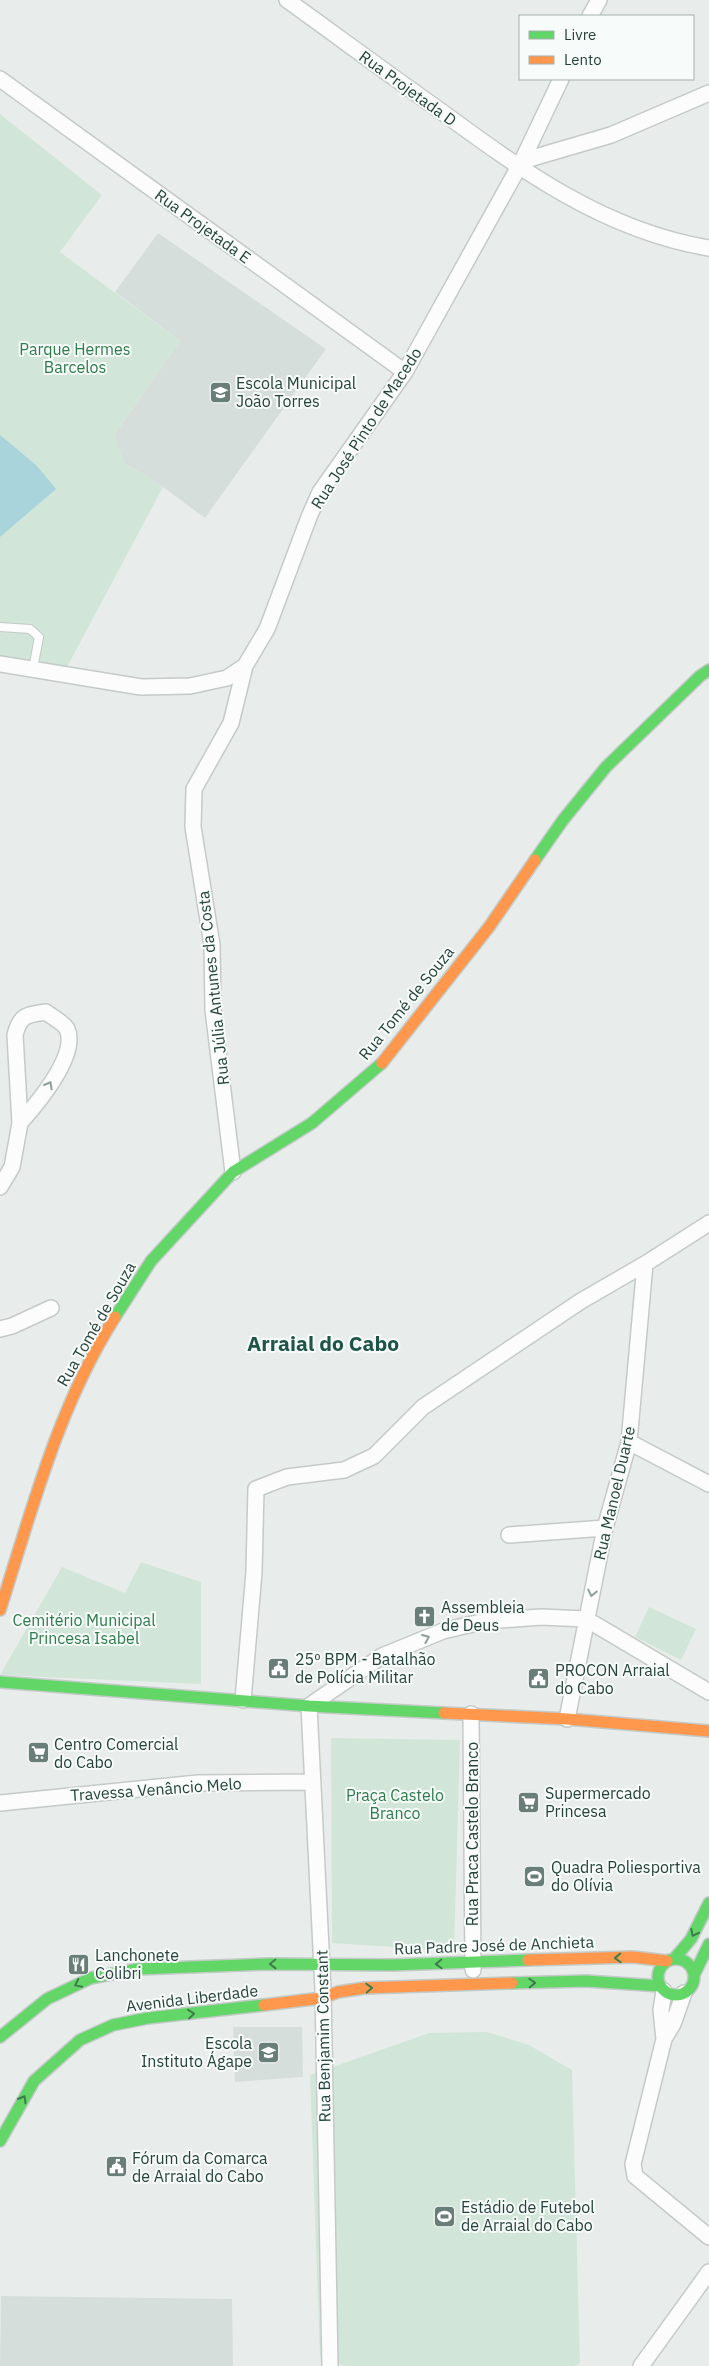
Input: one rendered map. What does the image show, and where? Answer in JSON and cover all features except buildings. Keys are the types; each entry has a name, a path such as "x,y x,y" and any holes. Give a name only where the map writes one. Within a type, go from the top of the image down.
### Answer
{"main road":[{"name":"Rua Tomé de Souza","path":"0,1610 50,1451 78,1384 113,1320 151,1261 233,1172 312,1123 382,1063 489,926 563,820 606,767 700,676 709,670"},
{"path":"0,1682 309,1706 568,1719 709,1731"},
{"path":"662,1988 658,1972 692,1940 709,1904"},
{"path":"322,1998 338,1992 366,1988 586,1981 662,1988 678,1995 690,1988 709,1944"},
{"name":"Rua Padre José de Anchieta","path":"322,1963 392,1965 633,1957 670,1960"},
{"path":"670,1960 681,1959 687,1963 694,1975"},
{"name":"Avenida Liberdade","path":"0,2037 47,1999 91,1978 138,1969 322,1963"},
{"name":"Avenida Liberdade","path":"0,2141 34,2081 80,2040 113,2025 148,2018 322,1998"}],"street":[{"name":"Rua Projetada D","path":"287,0 523,168 587,207 632,227 674,242 709,248"},
{"path":"590,15 598,0"},
{"name":"Rua Projetada E","path":"0,80 405,372"},
{"name":"Rua José Pinto de Macedo","path":"0,664 141,687 190,686 227,678 245,666 267,629 320,492 405,372 523,168 561,80"},
{"path":"523,168 709,93"},
{"name":"Rua Júlia Antunes da Costa","path":"233,1172 213,1010 212,945 193,827 194,789 231,723 245,666"},
{"path":"0,1187 12,1167 20,1123 15,1035 18,1023 27,1015 46,1012 66,1027 69,1038 66,1057 42,1097 20,1123"},
{"path":"243,1700 254,1572 256,1488 287,1478 344,1470 374,1456 423,1407 581,1300 645,1264 709,1223"},
{"name":"Rua Manoel Duarte","path":"568,1719 605,1528 629,1442 645,1264"},
{"path":"0,1329 12,1326 52,1308"},
{"path":"629,1442 709,1484"},
{"path":"509,1535 605,1528"},
{"path":"309,1706 382,1656 442,1631 485,1621 516,1618 566,1617 586,1619 709,1692"},
{"name":"Rua Benjamim Constant","path":"309,1706 322,1963 330,2366"},
{"name":"Rua Praca Castelo Branco","path":"471,1714 473,1984"},
{"name":"Travessa Venâncio Melo","path":"0,1803 198,1783 312,1782"},
{"path":"662,1988 661,2010 664,2039"},
{"path":"684,1993 664,2039 632,2164 635,2176 709,2236"},
{"path":"641,2366 709,2272"}],"lane":[{"path":"0,627 30,629 39,636 33,669"}],"shaded area":[{"name":"Escola Municipal João Torres","path":"158,233 326,349 205,518 163,487 123,462 114,435 180,341 115,292"},
{"name":"Escola Instituto Ágape","path":"233,2027 302,2027 303,2077 235,2082"},
{"path":"1,2296 232,2299 233,2366 0,2366"}],"green space":[{"name":"Parque Hermes Barcelos","path":"0,114 102,195 60,252 180,341 114,435 123,462 163,487 67,667 0,655"},
{"name":"Cemitério Municipal Princesa Isabel","path":"141,1562 201,1582 201,1684 0,1675 62,1567 125,1593"},
{"path":"649,1607 696,1629 681,1660 635,1637"},
{"name":"Praça Castelo Branco","path":"331,1738 460,1740 454,1951 332,1943"},
{"name":"Estádio de Futebol de Arraial do Cabo","path":"487,2032 529,2045 572,2070 580,2363 575,2366 345,2366 320,2357 310,2075 429,2033"}],"water":[{"path":"0,435 36,465 56,489 0,537"}],"traffic: fast":[{"path":"535,860 563,820 606,767 700,676 709,670"},
{"path":"115,1317 151,1261 233,1172 312,1123 382,1063"},
{"path":"0,1682 309,1706 444,1713"},
{"path":"674,1959 691,1939 709,1903"},
{"path":"694,1975 709,1944"},
{"path":"676,1959 683,1960 689,1964 693,1970 694,1977 693,1984 689,1990 683,1994 676,1995 669,1994 663,1990 659,1984 658,1977 659,1970 663,1964 669,1960 676,1959"},
{"path":"0,2037 47,1999 91,1978 138,1969 268,1964 392,1965 528,1960"},
{"path":"512,1983 586,1981 660,1986"},
{"path":"0,2141 34,2081 80,2040 113,2025 148,2018 264,2005"}],"traffic: slow":[{"path":"382,1063 489,927 535,860"},
{"path":"0,1610 35,1497 62,1423 77,1387 115,1317"},
{"path":"444,1713 567,1719 709,1731"},
{"path":"528,1960 633,1957 667,1961"},
{"path":"264,2005 322,1998 338,1992 365,1988 512,1983"}],"place":[{"name":"Escola Municipal João Torres","path":"220,392"},
{"name":"Assembleia de Deus","path":"425,1616"},
{"name":"25º BPM - Batalhão de Polícia Militar","path":"279,1668"},
{"name":"PROCON Arraial do Cabo","path":"539,1679"},
{"name":"Centro Comercial do Cabo","path":"38,1753"},
{"name":"Supermercado Princesa","path":"529,1802"},
{"name":"Quadra Poliesportiva do Olívia","path":"535,1876"},
{"name":"Lanchonete Colibri","path":"79,1964"},
{"name":"Escola Instituto Ágape","path":"268,2052"},
{"name":"Fórum da Comarca de Arraial do Cabo","path":"116,2167"},
{"name":"Estádio de Futebol de Arraial do Cabo","path":"445,2216"}],"district":[{"name":"Arraial do Cabo","path":"323,1343"}]}
